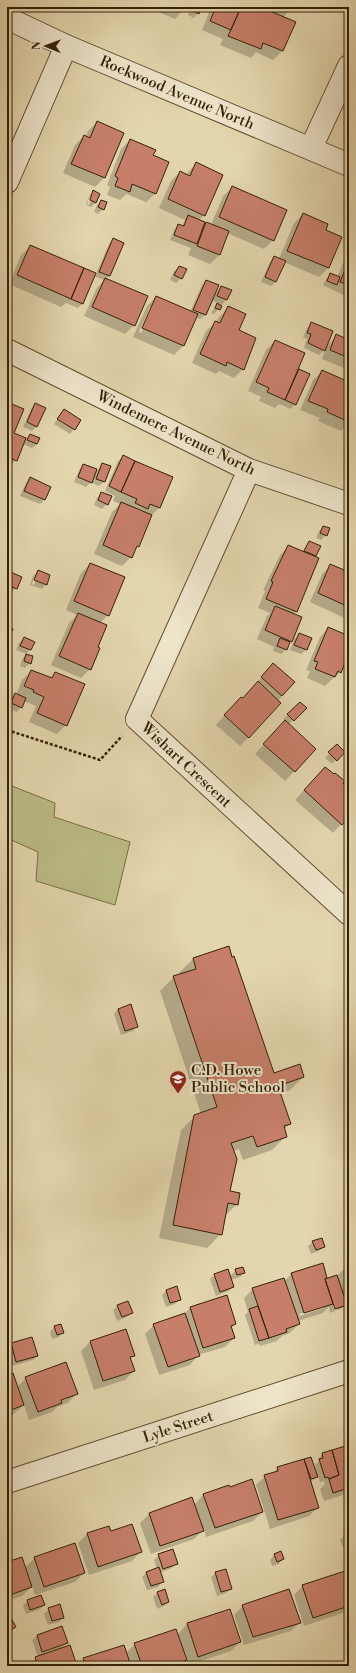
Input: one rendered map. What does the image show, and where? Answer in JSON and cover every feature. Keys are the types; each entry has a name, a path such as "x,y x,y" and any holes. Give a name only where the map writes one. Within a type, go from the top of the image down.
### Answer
{"street":[{"name":"Rockwood Avenue North","path":"7,18 66,46 349,165"},
{"path":"7,182 66,46"},
{"path":"311,148 349,66"},
{"name":"Windemere Avenue North","path":"7,350 249,470 349,504"},
{"name":"Wishart Crescent","path":"249,470 137,719 349,914"},
{"name":"Lyle Street","path":"7,1482 349,1371"}],"path":[{"path":"7,730 100,760 137,719"}],"green space":[{"path":"7,784 55,803 54,817 130,842 115,905 36,881 38,852 7,838"}],"building":[{"path":"193,7 202,7 199,14 191,10"},
{"path":"216,7 241,7 231,30 210,21"},
{"path":"241,7 260,7 296,22 283,51 263,43 261,49 228,36"},
{"path":"279,7 292,7 290,12"},
{"path":"97,121 124,133 105,178 71,164 84,135 90,138"},
{"path":"130,139 156,150 153,155 169,162 156,194 132,184 130,192 115,186 118,178 115,176"},
{"path":"196,162 223,175 205,216 168,199 180,171 190,176"},
{"path":"232,186 287,210 274,241 219,217"},
{"path":"93,190 100,194 96,203 90,200"},
{"path":"101,200 107,202 104,210 98,207"},
{"path":"303,213 328,224 326,230 342,237 329,268 287,251"},
{"path":"188,215 205,222 197,244 174,235 178,224 184,226"},
{"path":"206,222 229,231 220,255 197,246"},
{"path":"113,238 124,243 110,276 99,272"},
{"path":"30,245 84,268 71,299 17,275"},
{"path":"274,256 286,261 276,282 265,277"},
{"path":"349,260 349,285 340,282"},
{"path":"179,266 187,269 182,279 174,275"},
{"path":"84,268 96,273 83,304 71,299"},
{"path":"330,273 340,277 337,285 327,281"},
{"path":"105,278 148,296 135,326 92,307"},
{"path":"206,280 219,285 206,315 193,310"},
{"path":"221,286 232,290 227,300 217,296"},
{"path":"156,296 198,314 184,346 142,328"},
{"path":"217,303 222,306 220,310 215,308"},
{"path":"228,306 246,314 239,330 256,338 244,370 227,362 226,366 200,354 215,321 220,323"},
{"path":"311,322 333,331 325,351 308,343 311,334 307,333"},
{"path":"336,334 349,340 349,358 330,350"},
{"path":"275,340 305,353 285,400 267,392 269,388 256,382"},
{"path":"299,369 310,374 296,405 285,400"},
{"path":"322,370 349,382 349,422 327,412 328,409 308,401"},
{"path":"7,402 24,409 14,433 26,438 17,461 7,457"},
{"path":"35,403 46,408 37,427 27,422"},
{"path":"64,409 81,420 75,430 57,419"},
{"path":"30,434 40,438 37,444 27,440"},
{"path":"123,455 135,461 121,492 109,486"},
{"path":"135,461 173,477 160,508 150,504 148,509 135,503 137,499 121,492"},
{"path":"102,463 111,466 105,482 96,479"},
{"path":"83,464 97,469 92,483 78,477"},
{"path":"30,477 51,487 45,500 24,491"},
{"path":"101,492 112,496 108,505 98,500"},
{"path":"121,502 152,515 139,547 137,546 132,558 103,545"},
{"path":"323,526 330,528 327,536 320,533"},
{"path":"309,541 321,546 316,556 304,551"},
{"path":"288,545 319,558 297,612 266,599 273,582 271,581"},
{"path":"90,563 125,577 109,616 74,601"},
{"path":"330,564 349,572 349,607 318,593"},
{"path":"38,570 50,575 47,585 34,580"},
{"path":"8,571 22,577 17,589 7,585"},
{"path":"275,606 302,617 292,642 265,630"},
{"path":"78,613 107,625 91,670 59,656"},
{"path":"7,626 13,629 9,636 7,635"},
{"path":"328,627 349,636 349,653 341,673 338,671 335,677 315,669 318,662 314,661"},
{"path":"299,633 312,638 307,650 294,645"},
{"path":"24,637 35,642 31,650 20,646"},
{"path":"280,638 290,642 287,650 277,646"},
{"path":"26,654 33,656 31,664 24,661"},
{"path":"273,663 295,682 282,696 261,677"},
{"path":"31,670 52,678 55,672 85,684 67,726 37,713 44,697 33,692 34,690 24,686"},
{"path":"258,681 281,703 249,738 224,715 241,697 243,698"},
{"path":"15,693 26,698 22,708 11,703"},
{"path":"300,702 307,708 294,721 287,714"},
{"path":"285,720 316,749 295,772 263,744"},
{"path":"337,744 345,752 337,761 328,752"},
{"path":"325,767 345,781 343,783 349,788 349,817 342,825 304,790"},
{"path":"229,946 232,957 234,956 274,1073 300,1064 304,1077 278,1086 291,1124 284,1126 287,1137 257,1147 253,1136 231,1143 237,1159 230,1191 240,1193 238,1205 228,1203 222,1235 173,1225 194,1115 217,1107 173,976 196,969 193,958"},
{"path":"131,1004 138,1027 125,1031 118,1009"},
{"path":"322,1238 325,1247 316,1250 312,1241"},
{"path":"323,1263 327,1278 325,1279 333,1304 304,1313 291,1273"},
{"path":"349,1265 349,1278 345,1266"},
{"path":"243,1267 245,1273 237,1275 235,1269"},
{"path":"228,1269 234,1287 220,1292 214,1274"},
{"path":"337,1275 347,1305 335,1309 325,1279"},
{"path":"284,1278 300,1324 286,1329 287,1332 269,1338 252,1288"},
{"path":"177,1286 181,1300 170,1303 166,1290"},
{"path":"227,1295 236,1324 231,1326 235,1338 203,1348 190,1307"},
{"path":"128,1301 133,1313 122,1317 117,1305"},
{"path":"258,1306 269,1338 259,1341 249,1309"},
{"path":"185,1313 200,1356 168,1367 153,1324"},
{"path":"61,1324 64,1333 57,1335 54,1326"},
{"path":"126,1329 135,1356 130,1357 135,1371 103,1381 90,1341"},
{"path":"32,1337 38,1356 16,1362 11,1343"},
{"path":"66,1362 78,1394 61,1400 62,1403 38,1412 25,1377"},
{"path":"13,1373 24,1405 11,1410 12,1414 7,1416 7,1375"},
{"path":"349,1445 349,1488 333,1493 329,1479 339,1475 332,1450"},
{"path":"332,1450 339,1475 329,1479 328,1477 325,1478 319,1459 323,1458 322,1453"},
{"path":"311,1457 318,1477 311,1479 304,1459"},
{"path":"304,1459 319,1508 278,1520 264,1475 278,1471 277,1467"},
{"path":"252,1479 263,1512 215,1528 203,1494 229,1485 230,1487"},
{"path":"192,1497 204,1531 160,1546 149,1513"},
{"path":"132,1524 142,1552 98,1567 87,1533 109,1526 111,1531"},
{"path":"349,1533 349,1543 347,1543 344,1534"},
{"path":"75,1543 85,1573 44,1587 34,1557"},
{"path":"173,1549 178,1564 163,1569 158,1554"},
{"path":"281,1551 284,1559 277,1562 274,1554"},
{"path":"22,1557 32,1587 7,1596 7,1562"},
{"path":"159,1567 164,1582 151,1586 146,1572"},
{"path":"226,1569 232,1589 221,1592 215,1572"},
{"path":"345,1571 349,1581 349,1606 313,1618 302,1585"},
{"path":"165,1589 169,1602 162,1605 157,1592"},
{"path":"289,1589 301,1623 253,1637 242,1605"},
{"path":"41,1595 45,1605 30,1610 27,1600"},
{"path":"60,1604 64,1618 52,1621 48,1608"},
{"path":"230,1609 241,1642 198,1657 187,1623"},
{"path":"7,1611 16,1627 7,1632"},
{"path":"62,1626 68,1643 42,1652 37,1635"},
{"path":"176,1629 187,1660 169,1666 142,1666 134,1643"},
{"path":"70,1645 77,1666 38,1666 35,1657"},
{"path":"124,1645 131,1666 86,1666 83,1658"}],"place":[{"name":"C.D. Howe Public School","path":"178,1094"}]}
